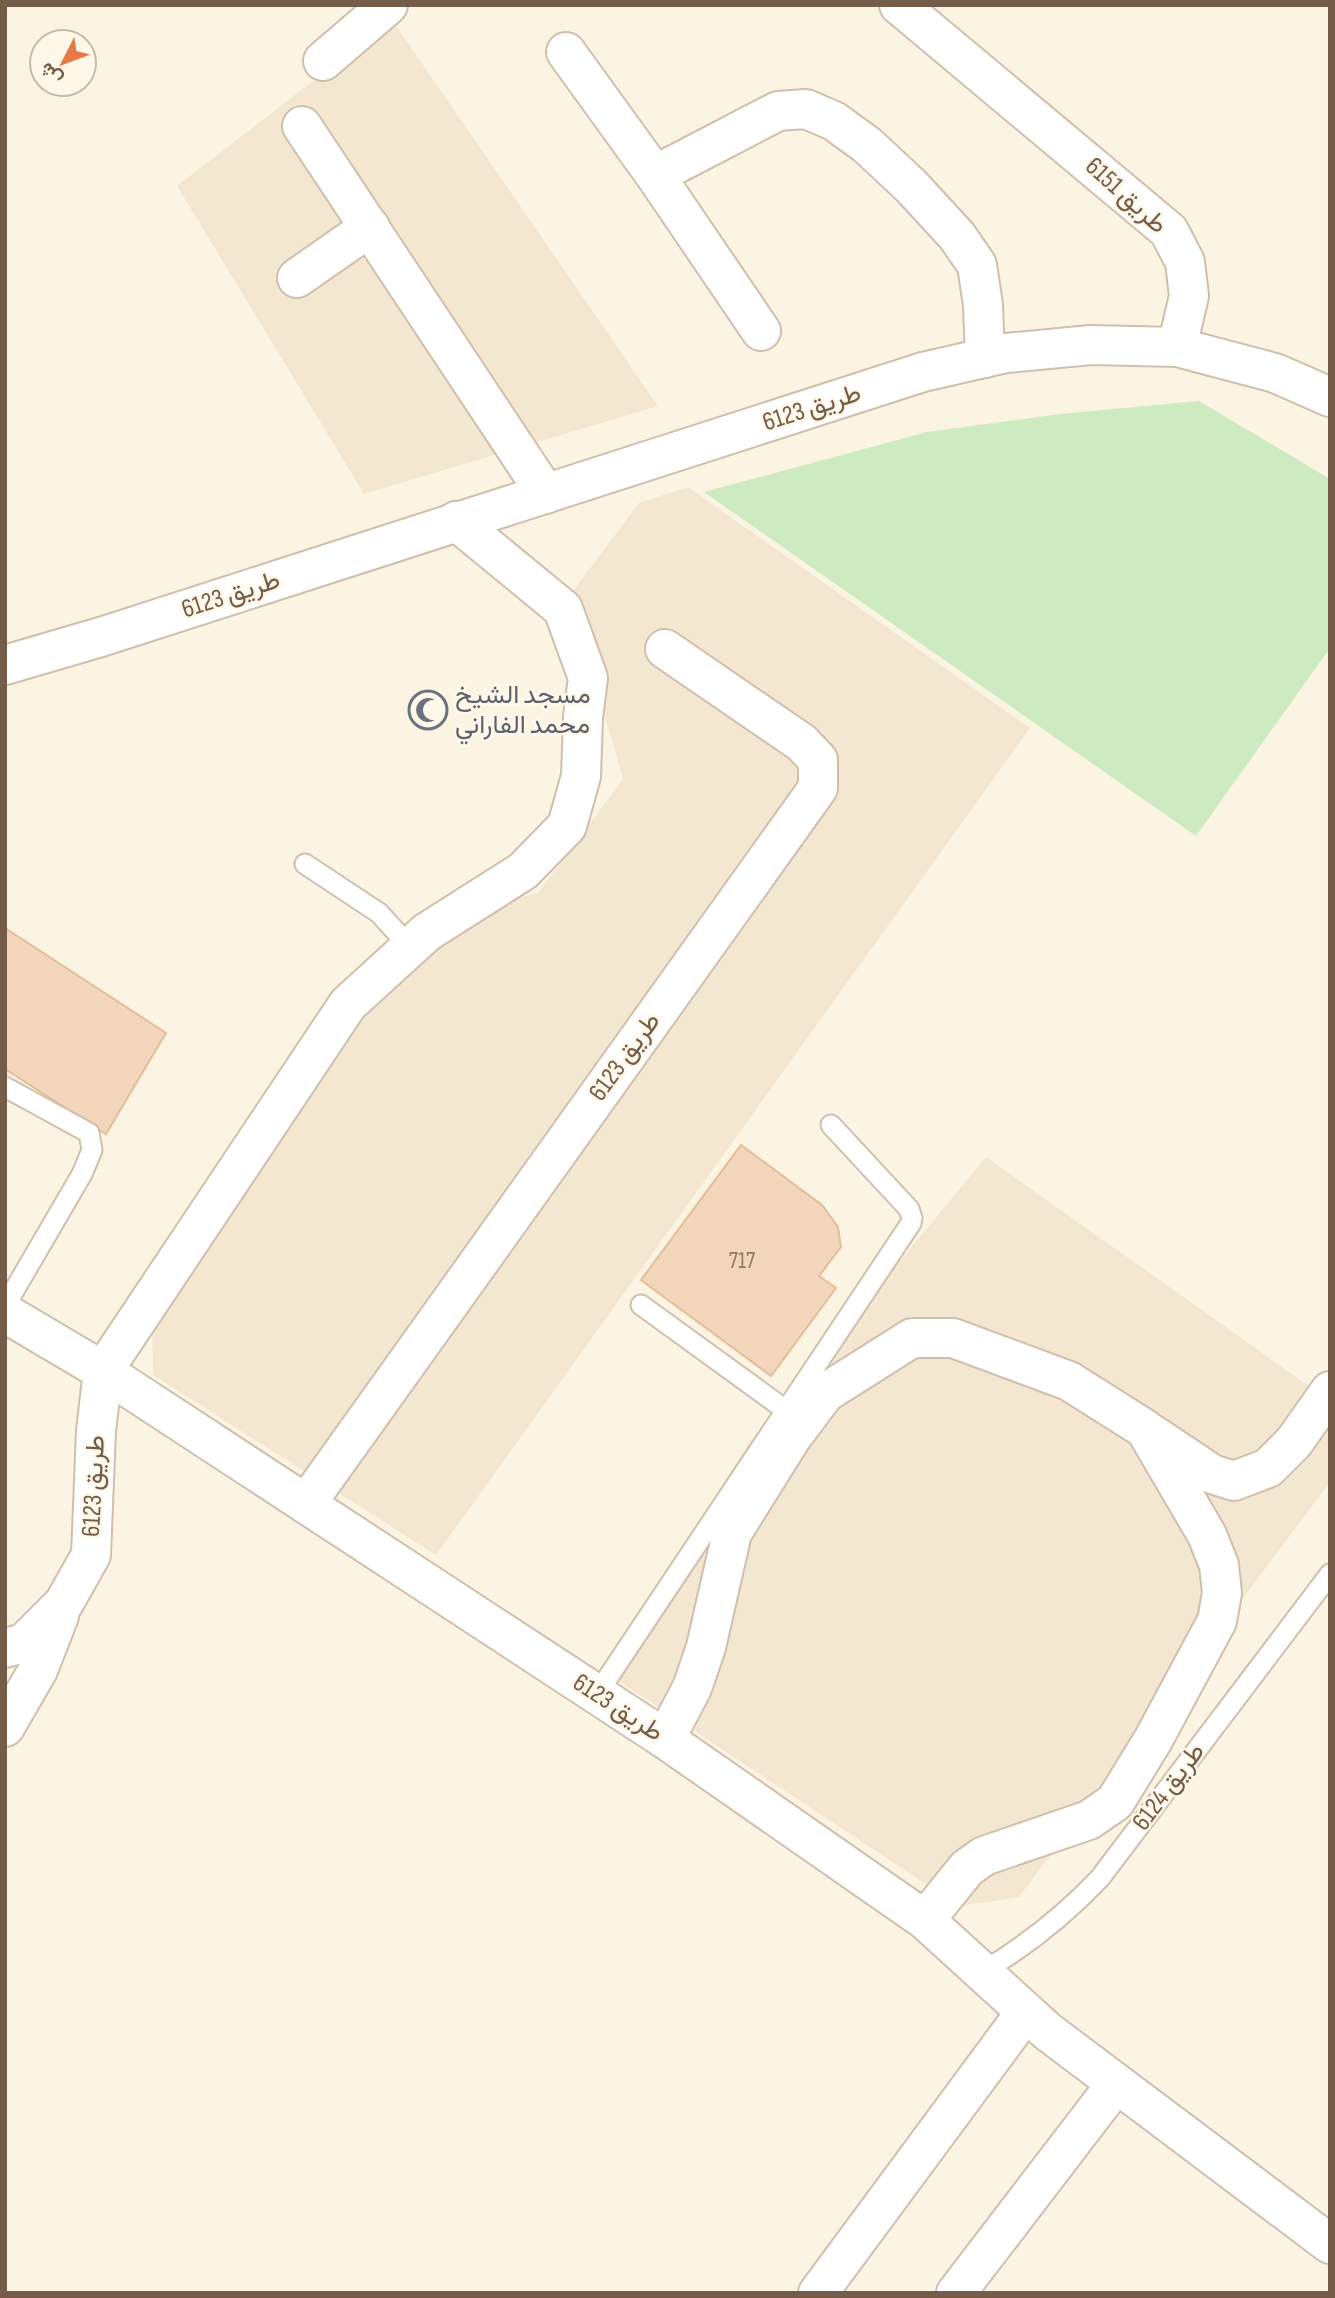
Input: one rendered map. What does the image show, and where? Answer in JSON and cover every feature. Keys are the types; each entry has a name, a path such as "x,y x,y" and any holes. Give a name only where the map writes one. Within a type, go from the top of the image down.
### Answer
{"street":[{"path":"323,61 388,5"},
{"name":"طريق 6151","path":"907,8 1169,231 1185,262 1189,296 1177,347"},
{"path":"566,52 655,175 761,331"},
{"path":"655,175 778,111 806,109 834,121 867,145 911,186 957,236 977,265 983,305 985,358"},
{"path":"302,126 545,494"},
{"path":"297,278 370,227"},
{"name":"طريق 6123","path":"5,665 104,636 923,372 1006,353 1091,345 1177,347"},
{"path":"1177,347 1275,373 1330,397"},
{"name":"طريق 6123","path":"5,1648 24,1643 64,1603 91,1555 96,1431 103,1371 348,1004 427,932 523,872 567,826 580,776 588,678 564,610 456,521"},
{"name":"طريق 6123","path":"306,1504 818,788 818,760 802,743 665,649"},
{"name":"طريق 6123","path":"5,1314 103,1371 597,1694 925,1920"},
{"path":"665,1739 691,1688 706,1647 732,1533 792,1437 825,1394 912,1338 953,1338 1069,1381 1212,1474 1234,1481 1268,1468 1294,1442 1330,1391"},
{"name":"طريق 6124","path":"925,1920 967,1868 984,1856 1089,1820 1115,1802 1153,1740 1216,1621 1222,1594 1220,1565 1207,1535 1145,1429"},
{"path":"5,1727 38,1670 64,1603"},
{"path":"925,1920 1025,2013 1330,2244"},
{"path":"818,2293 1025,2013"},
{"path":"956,2293 1116,2084"}],"lane":[{"path":"305,864 379,913 410,947"},
{"path":"5,1087 89,1133 92,1150 82,1174 5,1307"},
{"path":"597,1694 787,1411 912,1218 909,1209 831,1125"},
{"path":"641,1305 787,1411"},
{"name":"طريق 6124","path":"982,1972 1045,1931 1074,1906 1100,1878 1330,1574"}],"shaded area":[{"path":"392,20 658,406 364,494 177,186"},
{"path":"688,487 1030,728 436,1555 153,1375 152,1326 377,963 466,911 538,893 623,779 570,595 639,503"},
{"path":"986,1157 1330,1401 1330,1482 1019,1897 959,1906 605,1672 748,1444"}],"green space":[{"path":"1199,401 1330,479 1330,648 1196,836 704,492 927,432 1060,414"}],"building":[{"path":"5,928 166,1033 106,1134 5,1069"},
{"path":"741,1145 822,1205 838,1227 841,1247 819,1276 836,1288 771,1376 641,1280"}],"place":[{"name":"مسجد الشيخ محمد الفاراني","path":"428,710"}]}
